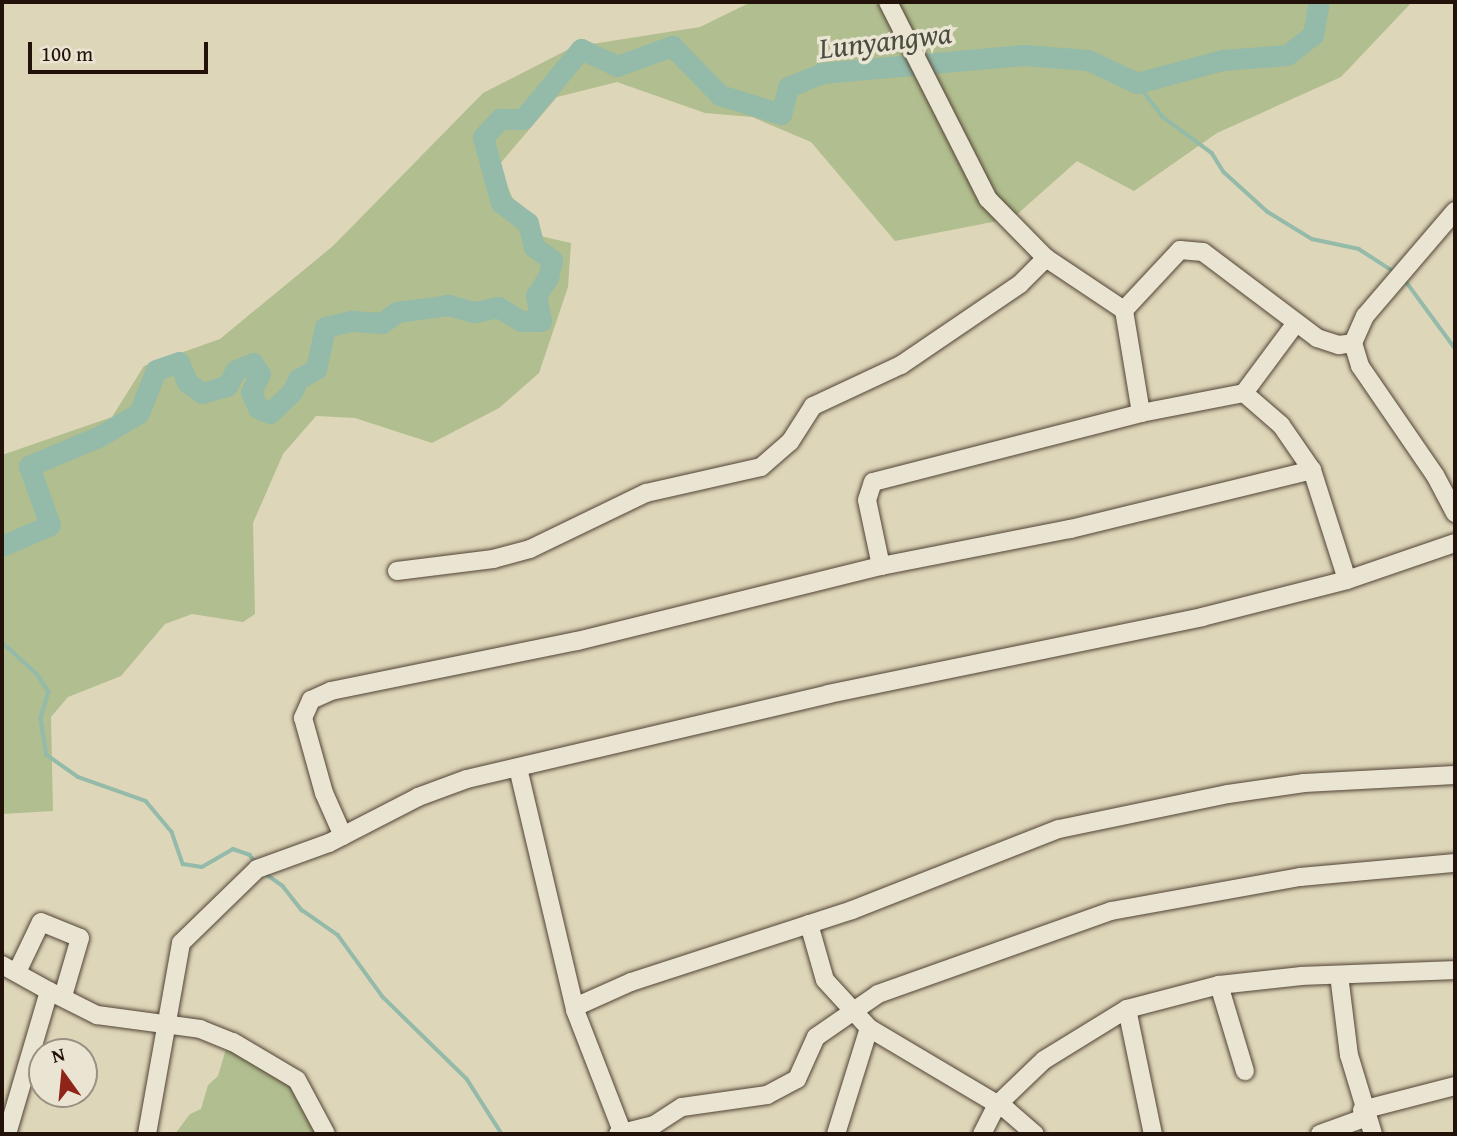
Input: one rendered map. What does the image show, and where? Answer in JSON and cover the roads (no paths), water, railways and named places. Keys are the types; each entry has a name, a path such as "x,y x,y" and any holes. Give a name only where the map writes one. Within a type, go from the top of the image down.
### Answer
{"street":[{"path":"888,2 988,199 1046,258 1124,310 1141,413"},
{"path":"1455,212 1365,316 1353,343 1360,366 1435,475 1455,513"},
{"path":"1124,310 1172,255 1190,249 1203,252 1296,323 1328,343 1353,343"},
{"path":"397,571 493,559 530,549 646,494 761,467 790,442 813,406 901,365 1020,284 1046,258"},
{"path":"881,566 867,500 873,482 1141,413 1244,393 1296,323"},
{"path":"1244,393 1281,425 1312,470 1347,580"},
{"path":"343,836 324,793 303,718 311,700 338,689 577,641 881,566 1070,529 1312,470"},
{"path":"147,1134 184,937 260,868 343,836 418,797 467,779 828,694 1202,617 1347,580 1455,543"},
{"path":"518,768 575,1007 621,1134 654,1125 682,1107 767,1095 797,1079 816,1037 850,1010 910,980 1111,911 1300,877 1455,863"},
{"path":"575,1007 631,982 808,924 1021,842 1104,818 1304,783 1455,775"},
{"path":"7,1134 56,994 80,938 43,921 10,969 56,994 97,1015 126,1022 169,1023 211,1032 297,1080 326,1134"},
{"path":"808,924 825,980 869,1028 997,1105 1035,1134"},
{"path":"982,1134 997,1105 1044,1060 1128,1009 1219,985 1339,975 1455,970"},
{"path":"1339,975 1349,1055 1363,1114 1373,1134"},
{"path":"1219,985 1245,1071"},
{"path":"1128,1009 1147,1133"},
{"path":"836,1134 869,1028"},
{"path":"1320,1134 1363,1114 1455,1086"}],"waterway":[{"name":"Lunyangwa","path":"2,546 50,525 29,466 100,436 139,413 156,370 179,362 187,382 202,393 227,386 236,370 253,363 260,374 251,392 258,408 270,413 292,392 298,379 316,369 325,327 352,321 382,323 397,312 448,305 475,312 498,307 521,321 541,321 536,295 548,277 552,260 534,247 528,223 501,203 483,137 500,119 523,119 581,49 617,66 672,46 720,95 781,114 788,87 822,73 1024,55 1088,60 1137,83 1222,60 1287,55 1313,35 1319,2"},
{"path":"1137,83 1163,117 1212,153 1224,172 1268,212 1312,239 1359,249 1396,273"},
{"path":"1405,280 1455,348"},
{"path":"2,642 37,674 49,692 41,719 47,755 78,777 146,801 172,832 183,864 202,867 233,849 250,855 256,863"},
{"path":"263,872 283,886 302,910 338,935 383,997 467,1079 502,1134"}]}
